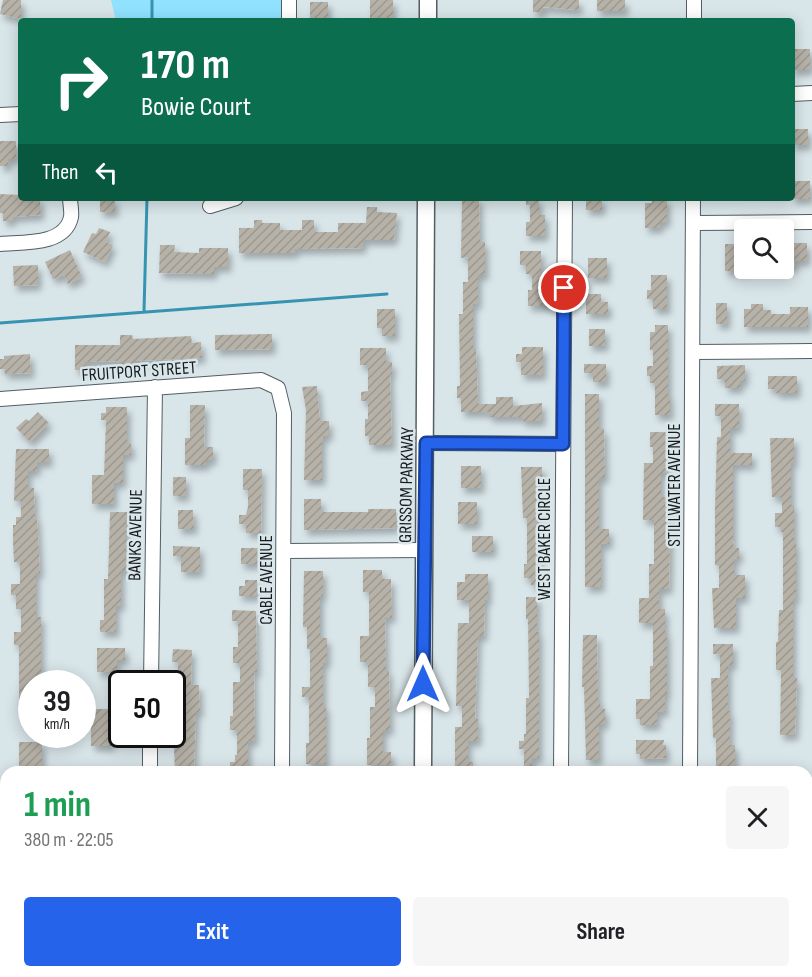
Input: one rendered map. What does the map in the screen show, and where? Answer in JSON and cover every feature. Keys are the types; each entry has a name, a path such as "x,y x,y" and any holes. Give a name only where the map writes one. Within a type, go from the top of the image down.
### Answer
{"main road":[{"path":"428,0 428,18"},
{"name":"GRISSOM PARKWAY","path":"423,766 426,201"}],"street":[{"path":"289,0 289,18"},
{"path":"694,0 694,18"},
{"path":"795,93 812,93"},
{"path":"0,116 18,114"},
{"path":"0,244 51,238 63,230 70,218 70,201"},
{"path":"210,206 226,201"},
{"name":"WEST BAKER CIRCLE","path":"561,766 565,201"},
{"name":"STILLWATER AVENUE","path":"690,766 693,201"},
{"path":"693,223 812,222"},
{"path":"693,352 812,351"},
{"name":"FRUITPORT STREET","path":"0,399 261,380 278,388"},
{"name":"BANKS AVENUE","path":"151,670 155,387"},
{"name":"CABLE AVENUE","path":"278,388 284,413 282,766"},
{"path":"426,443 563,444"},
{"path":"285,551 424,550"},
{"path":"150,748 150,766"}],"shaded area":[{"path":"111,0 284,0 284,18 115,18"}],"building":[{"path":"3,0 21,0 21,18 0,14"},
{"path":"370,0 393,0 393,18 370,18"},
{"path":"533,0 579,0 579,10 543,7 543,12 533,12"},
{"path":"597,0 625,0 625,11 597,11"},
{"path":"310,2 328,2 328,18 310,18"},
{"path":"795,49 810,49 810,70 795,70"},
{"path":"795,129 808,129 808,145 795,145"},
{"path":"0,141 16,141 16,159 8,159 8,166 0,166"},
{"path":"795,181 810,181 810,199 795,199"},
{"path":"0,194 18,195 18,201 40,201 41,215 12,217 13,221 3,221 3,213 0,213"},
{"path":"100,201 115,201 115,212 100,212"},
{"path":"462,201 479,201 480,242 485,242 485,275 478,275 478,304 473,304 473,349 476,349 478,404 496,404 496,397 513,397 513,406 542,403 542,421 522,421 522,417 489,417 489,412 461,412 461,398 457,398 457,386 460,386 459,314 463,314 463,282 468,282 468,257 461,258"},
{"path":"526,201 539,201 539,215 545,215 545,236 526,236 526,222 530,222 530,205 526,205"},
{"path":"586,201 602,201 602,210 586,210"},
{"path":"652,201 667,201 667,222 660,222 660,228 645,228 645,203 652,203"},
{"path":"367,207 377,207 377,212 397,213 394,240 363,240 363,248 295,249 295,253 239,253 239,228 254,228 254,220 262,220 262,223 280,223 280,230 302,230 302,220 314,220 314,232 338,232 338,223 366,223"},
{"path":"99,228 110,232 106,242 113,245 105,262 83,252 92,233 96,234"},
{"path":"794,243 807,243 807,261 795,261 794,267"},
{"path":"725,244 734,244 734,271 725,271"},
{"path":"160,245 175,245 174,252 199,253 199,248 228,248 228,267 214,267 214,274 159,273"},
{"path":"70,250 82,277 68,284 64,275 53,279 45,262"},
{"path":"520,251 541,251 541,283 545,283 545,306 528,306 528,290 532,290 532,274 526,274 526,265 520,265"},
{"path":"588,258 607,258 607,278 588,278"},
{"path":"38,265 38,285 14,286 13,266"},
{"path":"651,275 667,275 667,309 653,309 653,299 647,299 647,290 651,290"},
{"path":"586,294 601,294 601,302 608,302 608,314 586,314"},
{"path":"716,303 727,303 727,324 716,324"},
{"path":"751,304 763,304 763,310 771,310 771,314 790,314 790,307 808,307 808,327 744,327 744,309 751,309"},
{"path":"377,309 395,309 395,336 382,336 382,328 377,328"},
{"path":"655,325 668,325 670,415 655,415 655,383 650,383 650,376 647,376 647,366 653,366 650,332 655,332"},
{"path":"589,329 605,329 605,346 589,346"},
{"path":"272,334 272,349 215,350 215,335"},
{"path":"120,335 132,335 133,339 191,336 192,343 201,342 202,358 134,361 134,365 122,366 122,361 85,362 85,370 75,370 75,345 120,345"},
{"path":"522,347 543,347 543,375 521,375 521,362 516,362 516,354 522,354"},
{"path":"360,348 386,348 386,362 392,362 392,374 390,374 392,445 369,445 369,436 365,436 368,401 361,401 361,392 368,391 368,365 360,365"},
{"path":"30,354 31,373 5,374 5,369 0,369 0,359 4,359 4,356"},
{"path":"584,364 606,364 606,382 593,382 593,373 584,373"},
{"path":"745,365 745,381 740,381 740,388 725,388 725,379 717,379 717,366"},
{"path":"768,376 797,376 797,393 776,393 776,389 768,389"},
{"path":"317,386 320,421 329,421 329,436 323,436 322,441 322,480 304,480 306,410 302,387"},
{"path":"585,394 599,394 599,429 604,429 605,478 599,478 599,529 609,529 609,544 601,544 601,587 585,587"},
{"path":"715,404 739,404 739,428 730,428 730,453 752,453 752,465 733,465 733,541 734,548 739,548 739,559 734,558 734,575 745,575 745,598 736,598 736,628 714,628 712,588 719,588 719,566 715,565 717,437 721,437 721,416 715,416"},
{"path":"190,405 205,405 204,447 213,447 213,460 206,460 206,465 185,465 185,438 190,438"},
{"path":"106,407 127,407 127,443 131,443 131,455 123,455 123,483 114,483 114,504 92,504 92,475 104,475 106,420 101,420 101,413 106,413"},
{"path":"38,412 49,423 30,442 16,428 26,419 29,421"},
{"path":"650,432 668,432 666,473 661,473 661,497 671,497 669,589 659,589 659,609 665,609 665,633 667,633 667,695 665,695 665,712 657,712 657,725 640,725 640,719 636,719 636,699 650,699 650,666 653,666 653,623 639,623 639,598 649,598 649,564 654,564 654,520 643,520 644,463 653,463"},
{"path":"770,438 794,438 794,463 791,463 791,505 794,505 794,543 796,543 796,599 793,599 793,678 797,678 795,735 780,735 781,670 776,670 776,642 778,642 779,610 783,610 783,532 781,532 781,527 775,527 775,513 782,513 782,497 772,497"},
{"path":"16,449 49,449 49,462 37,462 37,471 28,471 28,488 34,488 35,517 37,517 40,573 36,573 36,617 41,617 41,670 19,670 19,645 14,645 14,632 21,632 21,609 16,609 16,595 11,595 11,584 20,584 20,562 14,562 13,525 16,525 16,517 21,517 21,501 14,501"},
{"path":"461,466 481,466 481,488 461,488"},
{"path":"521,467 542,467 542,518 539,518 540,585 531,585 531,578 524,578 524,564 527,564 527,518 523,518"},
{"path":"243,469 262,469 261,533 246,533 246,524 239,524 239,515 246,515 248,507 248,490 243,490"},
{"path":"173,477 186,477 186,496 173,496"},
{"path":"304,499 321,499 321,512 368,512 368,509 396,509 396,528 304,530"},
{"path":"458,502 477,502 477,524 458,524"},
{"path":"178,510 193,510 194,529 178,529"},
{"path":"110,512 132,512 132,521 126,521 126,571 121,571 121,606 116,606 116,632 100,632 100,620 104,620 104,579 108,579"},
{"path":"472,536 493,536 493,552 472,552"},
{"path":"173,546 200,547 200,572 181,572 181,556 173,556"},
{"path":"241,548 258,548 258,564 241,564"},
{"path":"363,570 382,570 382,579 391,579 392,618 385,618 390,730 383,730 383,752 391,752 391,765 367,765 370,707 375,707 375,687 368,687 368,662 360,662 360,636 369,636 369,592 363,592"},
{"path":"304,571 323,571 323,596 320,596 320,638 327,638 327,663 323,663 326,764 306,764 306,743 309,743 309,697 302,697 302,687 310,687 310,649 307,649 307,627 303,627"},
{"path":"465,574 488,574 484,636 478,636 475,719 478,719 478,741 468,741 468,762 473,762 473,766 455,766 455,727 462,727 462,706 456,706 458,623 469,623 469,600 457,600 457,582 465,582"},
{"path":"245,580 257,580 257,596 239,596 239,586 245,586"},
{"path":"526,597 537,597 539,758 532,758 532,766 524,766 524,749 519,749 519,741 524,741 524,734 526,734 526,698 529,698 528,619 526,619"},
{"path":"232,610 256,611 255,741 248,741 248,766 230,766 230,762 235,762 235,755 237,755 237,730 230,730 230,716 233,716 233,682 240,682 240,663 233,663 233,647 238,647 238,621 232,621"},
{"path":"583,635 597,635 598,700 600,700 600,709 605,709 605,724 599,724 599,760 586,760 584,687 582,687"},
{"path":"713,644 733,644 733,665 728,665 728,711 730,711 730,745 735,745 735,766 716,766 711,678 720,678 720,654 713,654"},
{"path":"97,648 125,648 125,660 117,660 117,670 97,672"},
{"path":"173,649 192,650 191,685 199,685 200,712 196,712 194,766 175,766 174,748 186,748 186,670 178,670 178,662 172,662"},
{"path":"96,709 108,709 108,746 96,746"},
{"path":"636,740 664,740 666,758 640,759 640,754 636,754"},
{"path":"19,748 42,748 42,766 19,766"}],"waterway":[{"path":"152,0 152,18"},
{"path":"144,311 147,201"},
{"path":"0,323 387,294"}],"route":[{"path":"423,684 426,443 563,444 564,288"}]}
